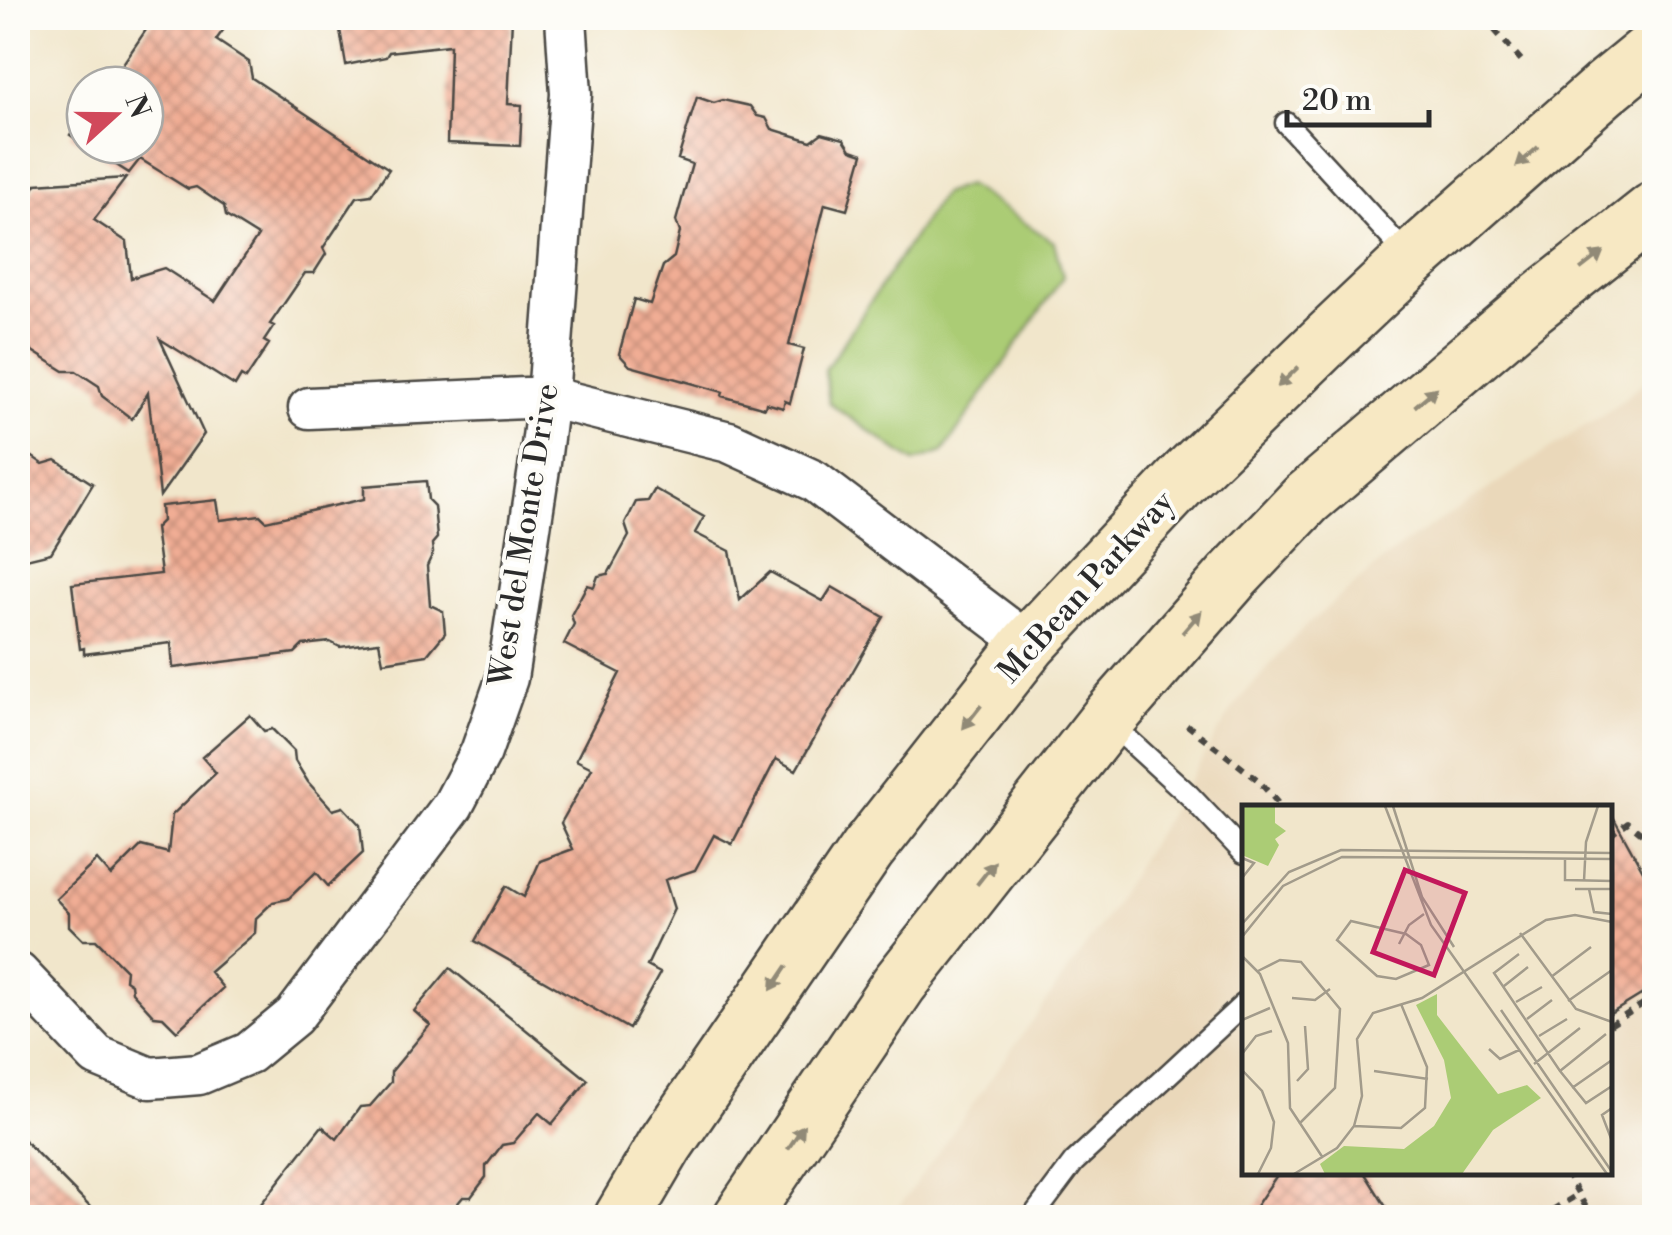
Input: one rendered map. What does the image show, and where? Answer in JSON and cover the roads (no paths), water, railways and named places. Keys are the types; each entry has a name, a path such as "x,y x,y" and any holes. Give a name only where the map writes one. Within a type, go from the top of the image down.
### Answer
{"main road":[{"name":"McBean Parkway","path":"622,1218 665,1144 867,850 1029,644 1189,473 1412,260 1654,48"},
{"path":"741,1218 899,984 1107,720 1231,578 1306,499 1528,310 1654,210"}],"street":[{"name":"West del Monte Drive","path":"18,974 97,1056 150,1078 199,1074 249,1052 294,1016 454,805 481,752 507,678 548,397 571,94 566,18"},
{"path":"309,408 548,397 729,442 814,481 1029,644"}],"lane":[{"path":"1286,124 1412,260"},
{"path":"1107,720 1189,794 1242,850"},
{"path":"1032,1218 1074,1162 1242,1006"}]}
